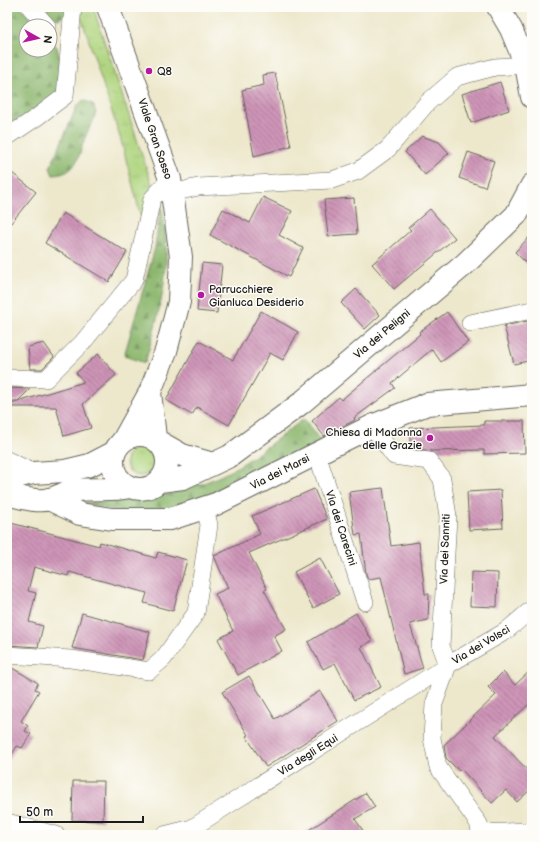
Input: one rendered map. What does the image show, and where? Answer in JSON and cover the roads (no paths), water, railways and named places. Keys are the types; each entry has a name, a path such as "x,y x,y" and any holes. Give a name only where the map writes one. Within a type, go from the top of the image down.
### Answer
{"main road":[{"name":"Viale Gran Sasso","path":"108,7 171,186 181,257 179,302 166,351 150,392 119,446"},
{"path":"498,7 511,29 526,65 532,97"},
{"name":"Via dei Peligni","path":"160,481 183,478 230,456 300,404 465,264 516,215 532,185"},
{"name":"Viale Gran Sasso","path":"150,392 158,440"},
{"name":"Via dei Marsi","path":"49,499 80,514 112,519 170,519 216,504 372,426 427,404 532,395"},
{"path":"17,496 22,494 17,477 65,471 90,465 139,434 158,440 182,455 213,464"},
{"path":"17,496 49,499 64,492 78,490 114,491 130,488 146,489 160,481 166,470 168,458 158,440"},
{"path":"119,446 113,464 117,477 130,488"}],"street":[{"path":"30,7 40,18"},
{"path":"7,137 65,96 73,7"},
{"path":"58,34 70,36"},
{"path":"7,378 46,378 83,342 134,280 152,199 171,186 198,187 332,180 358,171 388,149 427,103 457,77 495,67 526,65"},
{"path":"470,323 532,310"},
{"name":"Via dei Sanniti","path":"372,426 394,456 429,461 442,480 448,516 441,646 448,665"},
{"name":"Via dei Carecini","path":"317,454 365,602"},
{"path":"7,460 24,468 17,477"},
{"path":"7,655 71,659 149,671 163,659 196,613 209,524 205,508"},
{"name":"Via dei Volsci","path":"448,665 506,631 532,609"},
{"path":"448,665 434,704 432,738 438,767 479,824 480,834 532,831"},
{"name":"Via degli Equi","path":"164,835 192,828 448,665"},
{"path":"7,822 56,835"}],"place":[{"name":"Q8","path":"149,71"},
{"name":"Parrucchiere Gianluca Desiderio","path":"201,295"},
{"name":"Chiesa di Madonna delle Grazie","path":"430,438"}]}
